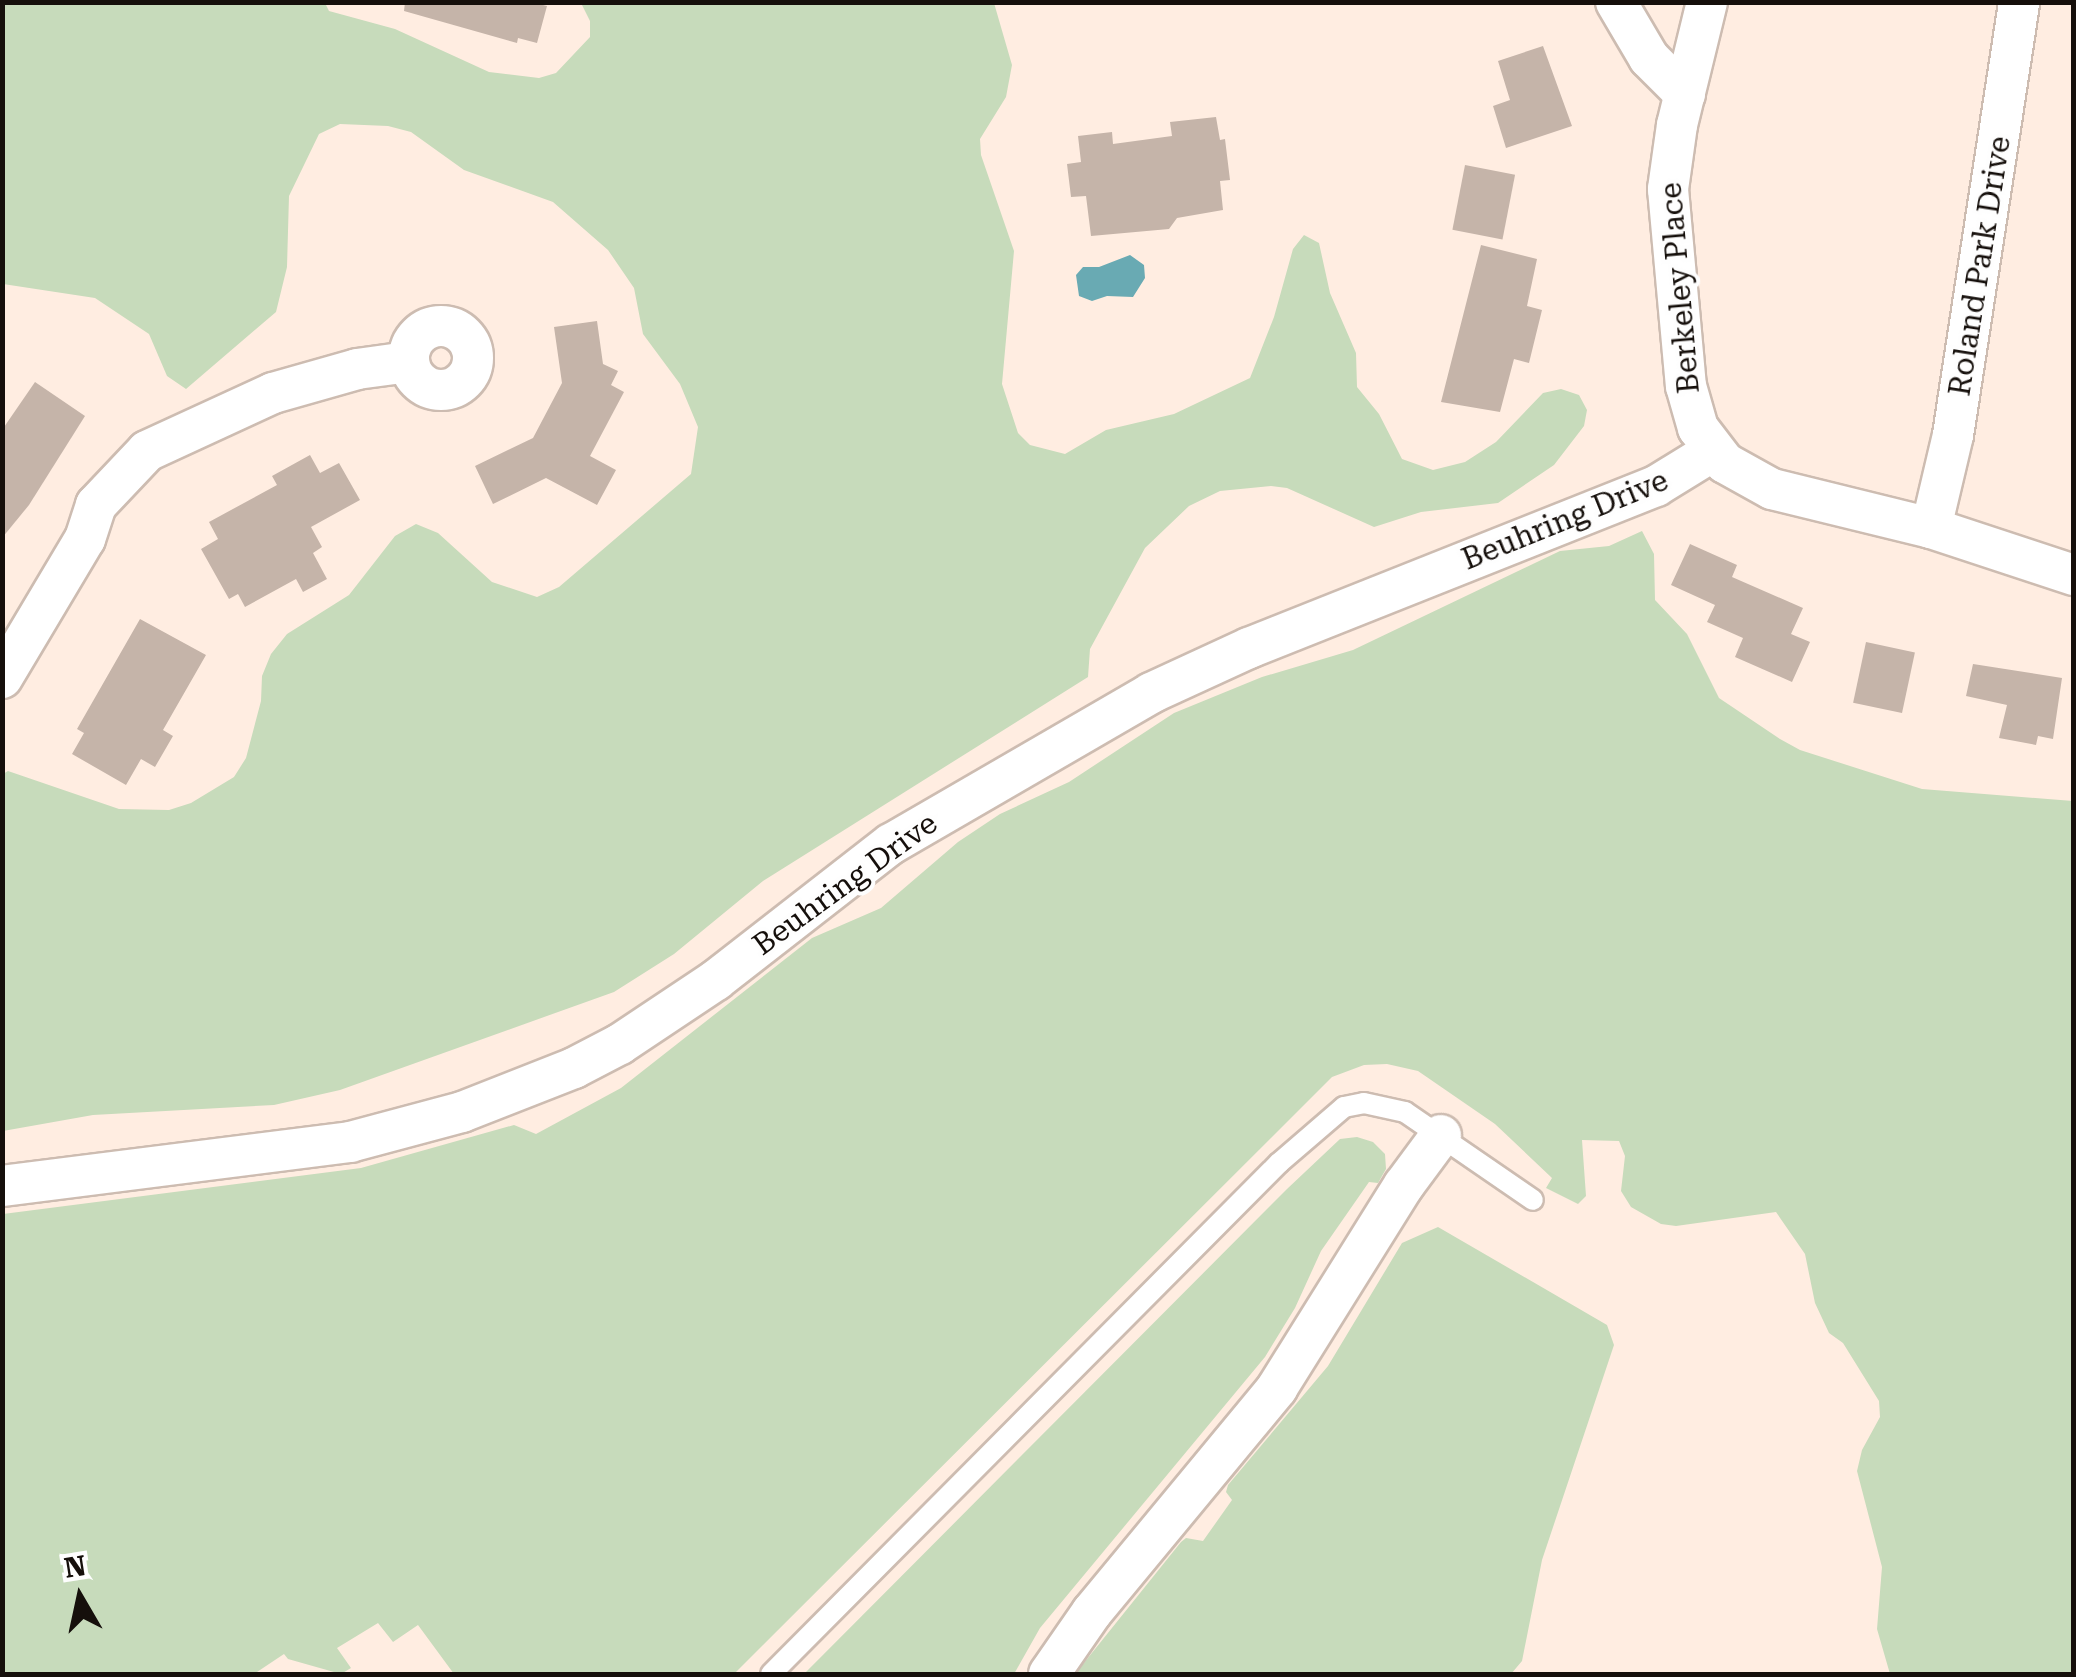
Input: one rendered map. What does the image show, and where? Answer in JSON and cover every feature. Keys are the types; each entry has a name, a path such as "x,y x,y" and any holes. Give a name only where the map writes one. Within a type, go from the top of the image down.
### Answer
{"street":[{"path":"1616,2 1649,58 1686,94"},
{"name":"Berkeley Place","path":"1707,2 1670,157 1669,233 1686,386 1698,428 1713,451"},
{"name":"Roland Park Drive","path":"1932,528 1954,436 2019,2"},
{"path":"2,678 86,540 96,505 148,452 273,393 357,369 408,362"},
{"path":"1713,451 1742,476 1772,490 1932,528 2074,575"},
{"name":"Beuhring Drive","path":"2,1186 350,1142 462,1112 574,1068 684,1002 891,844 1151,693 1250,648 1656,486 1713,451"},
{"path":"1048,1674 1092,1612 1277,1388 1404,1186 1441,1135"}],"lane":[{"path":"771,1674 1323,1120 1344,1107 1386,1105 1441,1135 1533,1200"}],"green space":[{"path":"3,2 325,3 329,11 395,29 489,72 539,78 556,73 590,37 590,21 581,3 994,3 1012,65 1006,97 980,139 981,155 1014,251 1002,384 1018,433 1030,445 1065,454 1106,430 1174,414 1250,378 1274,317 1293,249 1304,235 1319,243 1330,293 1356,353 1357,387 1379,414 1402,459 1433,470 1465,462 1496,442 1543,393 1561,389 1579,395 1587,410 1584,426 1554,465 1498,503 1421,512 1374,527 1287,488 1271,486 1220,491 1189,506 1145,548 1090,649 1088,677 763,881 674,954 614,992 340,1090 274,1105 93,1115 3,1131 3,774 8,771 119,809 169,810 191,803 234,777 246,758 261,701 262,676 271,654 287,634 349,595 395,536 416,524 438,533 492,582 537,597 559,587 691,474 698,427 680,384 643,334 634,288 608,250 553,202 464,170 411,132 388,126 340,124 319,134 289,196 287,267 276,312 186,389 167,376 149,334 95,298 3,284"},
{"path":"1642,531 1654,554 1655,600 1687,634 1719,698 1780,739 1800,750 1922,789 2073,801 2073,1674 1890,1674 1877,1629 1882,1567 1857,1471 1862,1450 1880,1417 1879,1401 1843,1343 1829,1333 1815,1303 1805,1254 1776,1212 1676,1226 1661,1224 1631,1207 1621,1191 1625,1156 1619,1141 1582,1140 1586,1196 1578,1204 1546,1188 1552,1178 1495,1124 1418,1071 1387,1064 1364,1065 1332,1077 734,1674 454,1674 418,1625 393,1642 378,1623 337,1648 351,1668 341,1674 288,1659 284,1654 254,1674 3,1674 3,1214 361,1168 514,1125 536,1134 621,1088 812,938 881,908 958,842 1000,814 1069,782 1174,713 1262,677 1353,650 1560,551 1609,546"},
{"path":"1357,1137 1373,1142 1385,1154 1386,1169 1378,1183 1369,1182 1321,1251 1295,1308 1265,1357 1040,1628 1014,1674 804,1674 1287,1189 1340,1139"},
{"path":"1438,1227 1607,1325 1614,1345 1542,1560 1522,1661 1511,1674 1075,1674 1181,1542 1186,1538 1203,1541 1232,1500 1226,1492 1228,1485 1328,1366 1402,1243"}],"water":[{"path":"1130,255 1144,265 1145,278 1133,297 1107,296 1092,301 1079,296 1076,275 1083,267 1099,267"}],"building":[{"path":"405,2 531,2 547,6 537,43 518,38 517,43 404,11"},
{"path":"1543,46 1572,126 1506,148 1493,106 1510,100 1498,61"},
{"path":"1216,117 1220,140 1225,139 1230,180 1220,181 1223,210 1177,218 1169,229 1091,236 1086,196 1071,197 1067,164 1081,162 1078,136 1112,132 1113,144 1172,136 1170,122"},
{"path":"1465,165 1515,175 1502,240 1452,230"},
{"path":"1481,245 1537,259 1527,306 1542,310 1529,363 1514,359 1500,412 1441,402"},
{"path":"597,321 603,364 618,371 611,385 624,392 590,456 616,470 597,505 546,478 493,504 475,466 533,438 562,383 554,327"},
{"path":"35,382 85,416 29,505 2,538 2,430"},
{"path":"310,455 320,473 339,463 360,500 311,527 322,547 313,553 327,579 303,592 296,579 245,607 238,594 229,599 201,549 218,539 209,522 277,485 272,476"},
{"path":"1690,544 1737,565 1732,577 1803,608 1791,634 1810,642 1792,682 1735,657 1743,638 1707,622 1715,605 1671,585"},
{"path":"140,619 206,655 163,730 173,736 155,767 141,759 126,785 72,754 84,733 77,729"},
{"path":"1866,642 1915,652 1902,713 1853,703"},
{"path":"1973,664 2062,678 2053,739 2038,736 2036,745 1999,738 2007,705 1966,696"}]}
